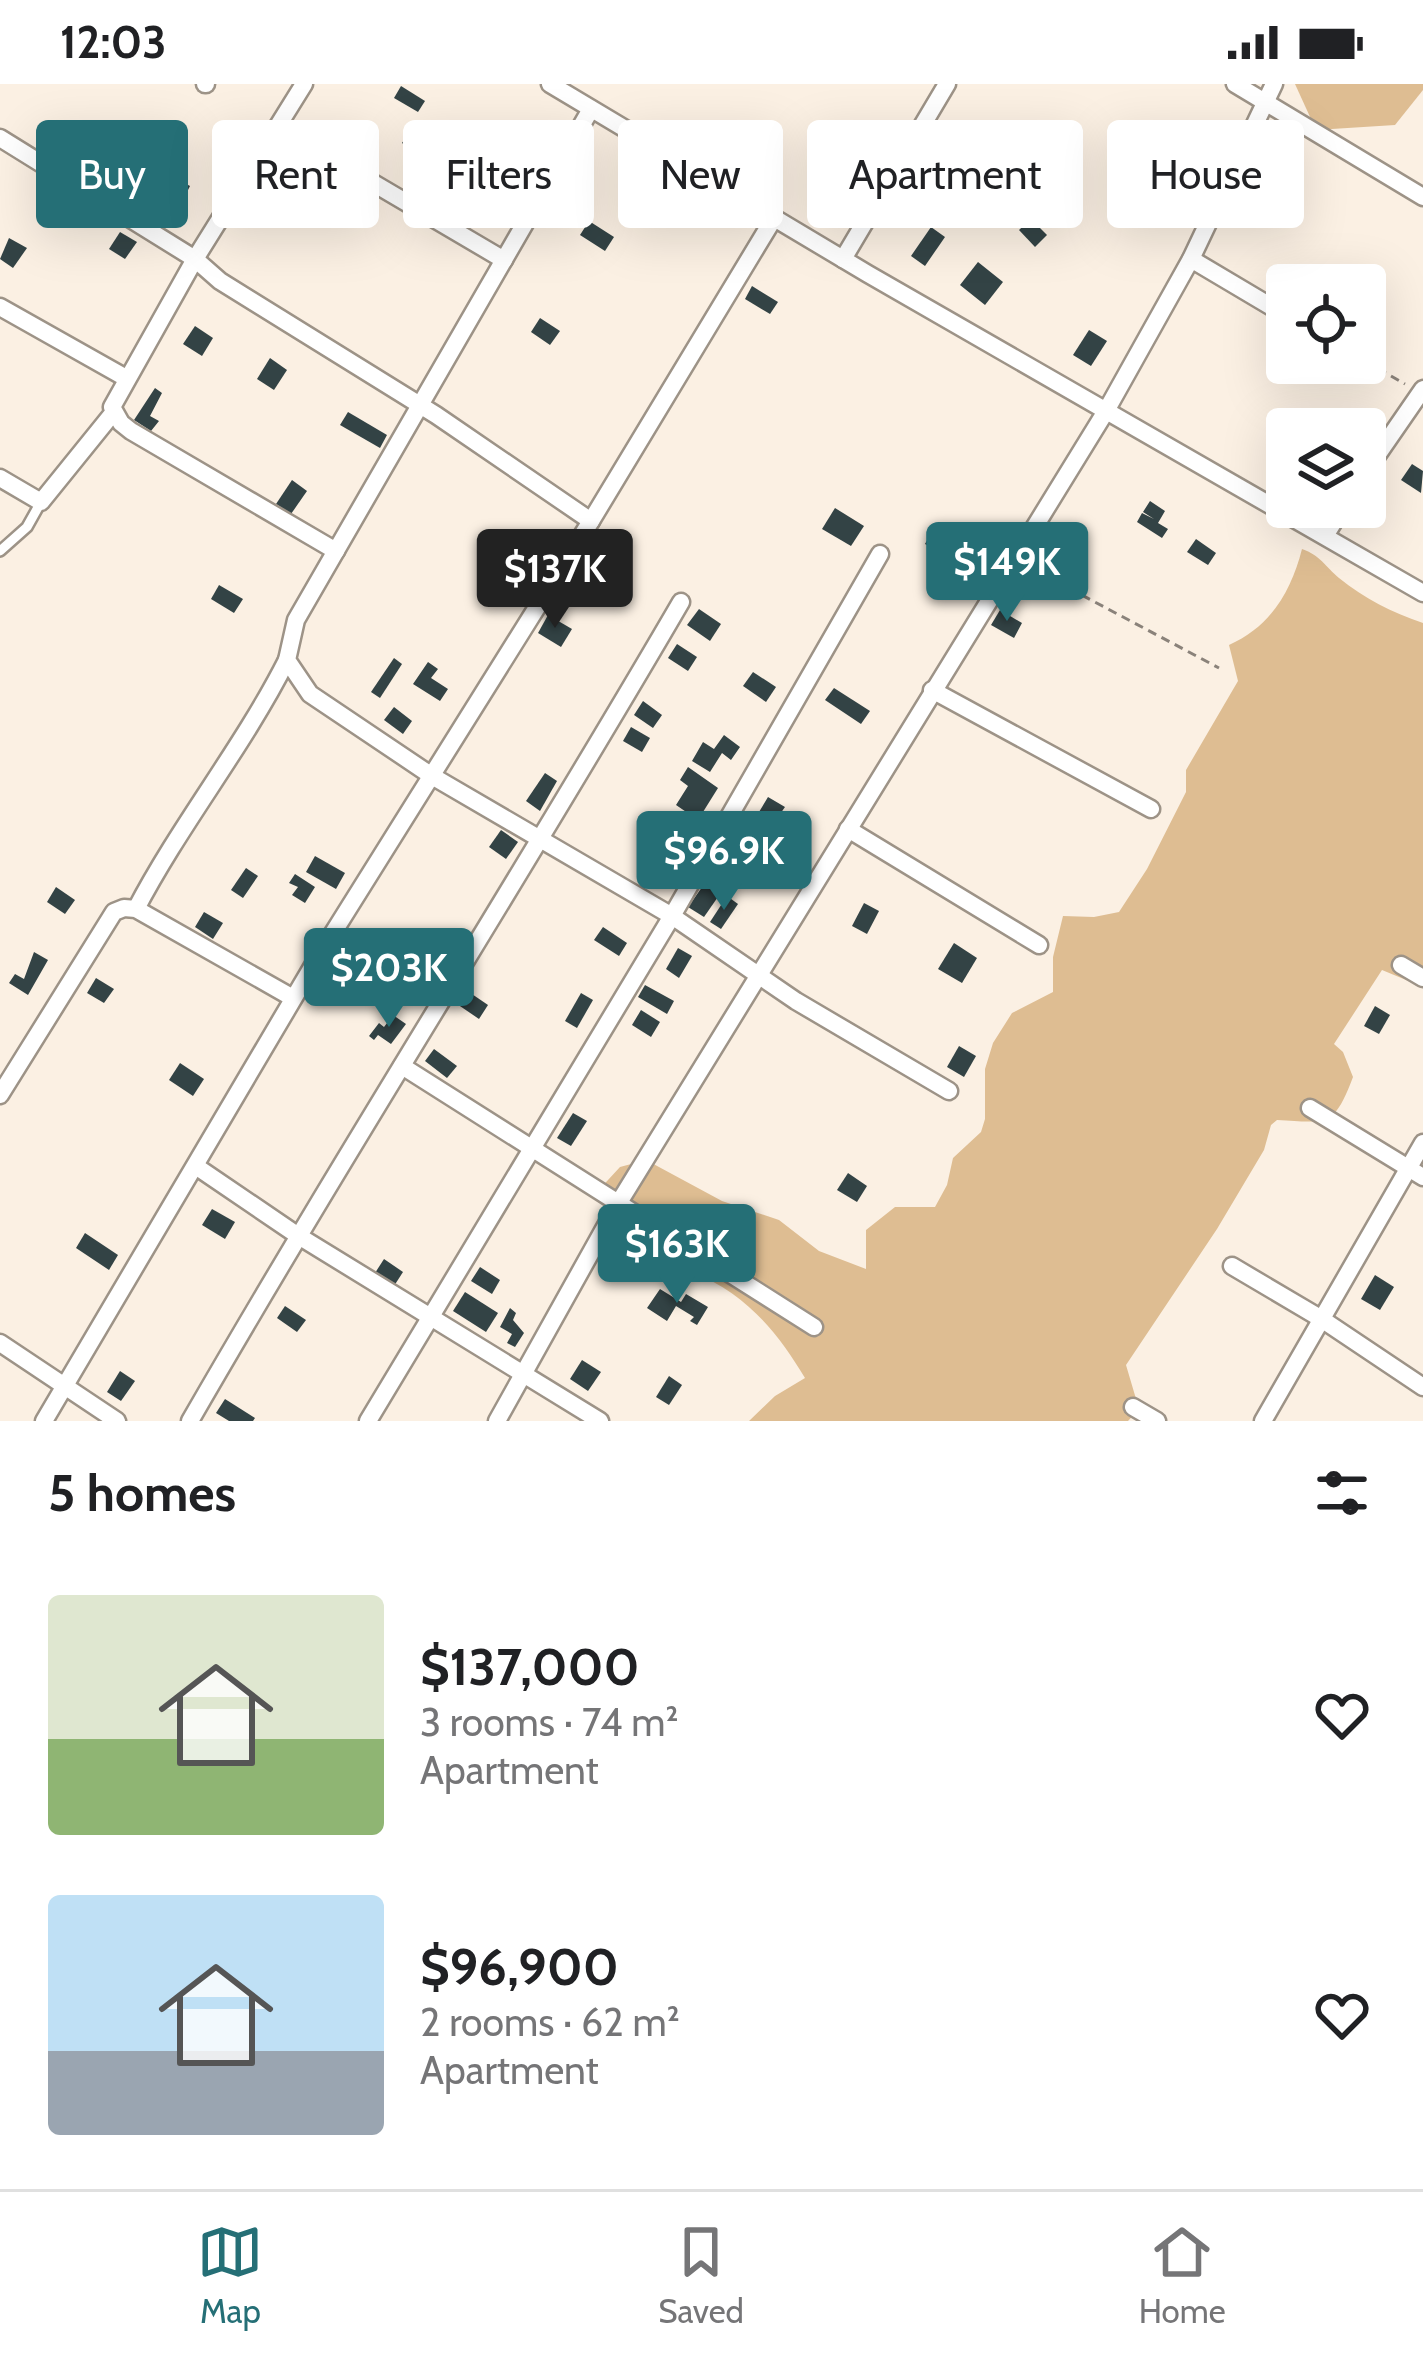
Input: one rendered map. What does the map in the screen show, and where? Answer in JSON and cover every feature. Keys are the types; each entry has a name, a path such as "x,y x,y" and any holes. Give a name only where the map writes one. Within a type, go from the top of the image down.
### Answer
{"street":[{"path":"282,120 304,84"},
{"path":"550,84 618,125"},
{"path":"843,259 947,84"},
{"path":"1235,84 1423,197"},
{"path":"497,1421 618,1204 1106,411 1191,259 1274,84"},
{"path":"136,909 176,838 250,729 287,660 296,620 591,109"},
{"path":"0,138 195,259 220,281 420,405 591,521"},
{"path":"379,186 504,260"},
{"path":"783,223 1423,593"},
{"path":"0,478 41,502 113,413 113,400 214,228"},
{"path":"44,1421 293,998 768,228"},
{"path":"1191,259 1266,304"},
{"path":"0,307 126,378"},
{"path":"1386,442 1422,391"},
{"path":"113,413 131,430 336,551"},
{"path":"1325,536 1330,528"},
{"path":"368,1421 672,916 880,554"},
{"path":"190,1421 297,1235 681,602"},
{"path":"287,660 310,694 432,776 672,916 796,1001 950,1090"},
{"path":"932,690 1151,809"},
{"path":"848,829 1040,945"},
{"path":"0,1095 114,912 124,908 136,909 293,998"},
{"path":"1400,964 1423,978"},
{"path":"402,1066 814,1327"},
{"path":"1310,1108 1416,1172"},
{"path":"1263,1421 1320,1318 1416,1172 1423,1143"},
{"path":"197,1167 427,1317 600,1421"},
{"path":"1232,1266 1423,1387"},
{"path":"0,1342 117,1421"},
{"path":"1133,1407 1156,1421"}],"lane":[{"path":"0,551 27,527 41,502"}],"path":[{"path":"1386,372 1422,391"},
{"path":"1016,561 1219,668"}],"shaded area":[{"path":"1295,84 1423,84 1423,90 1395,125 1316,130"},
{"path":"1302,549 1369,599 1423,623 1423,987 1382,970 1334,1044 1343,1052 1353,1077 1340,1105 1318,1121 1277,1120 1271,1125 1264,1150 1217,1229 1126,1365 1139,1409 1128,1421 749,1421 775,1396 805,1378 794,1361 744,1302 692,1272 648,1259 596,1193 620,1167 646,1160 722,1201 779,1220 819,1251 866,1269 866,1230 895,1207 935,1207 947,1185 953,1158 981,1132 985,1069 993,1043 1012,1013 1053,992 1053,957 1063,916 1119,912 1186,792 1186,770 1238,681 1229,645 1256,628 1277,606"}],"building":[{"path":"401,86 425,101 418,112 394,98"},
{"path":"594,224 614,237 605,251 580,235"},
{"path":"930,228 945,237 925,266 911,256"},
{"path":"1040,228 1047,235 1035,247 1019,230"},
{"path":"120,232 137,242 125,259 109,249"},
{"path":"9,238 27,248 13,268 0,259"},
{"path":"978,262 1003,282 985,305 960,285"},
{"path":"752,286 778,302 770,314 745,299"},
{"path":"540,318 560,331 550,345 531,332"},
{"path":"195,326 213,338 202,356 183,344"},
{"path":"1089,330 1107,341 1091,366 1073,355"},
{"path":"270,358 287,370 274,390 257,379"},
{"path":"155,388 162,393 150,416 159,421 151,431 134,420"},
{"path":"348,412 387,435 380,448 340,425"},
{"path":"1412,464 1423,471 1421,493 1401,480"},
{"path":"292,480 307,491 291,514 276,504"},
{"path":"1150,501 1165,511 1158,523 1168,529 1162,538 1137,522 1142,513 1154,519 1143,512"},
{"path":"835,508 864,526 851,546 822,529"},
{"path":"933,530 953,541 946,555 925,544"},
{"path":"1196,539 1216,553 1208,565 1187,552"},
{"path":"219,585 243,599 234,613 211,599"},
{"path":"699,609 721,624 710,641 687,625"},
{"path":"1000,610 1022,623 1014,638 991,625"},
{"path":"548,615 572,629 561,647 538,633"},
{"path":"677,644 697,657 688,671 668,658"},
{"path":"394,658 402,664 380,698 371,692"},
{"path":"428,662 438,669 431,678 448,689 440,701 413,684"},
{"path":"753,672 776,687 766,702 743,686"},
{"path":"834,688 870,711 861,724 825,700"},
{"path":"643,701 662,715 653,728 634,715"},
{"path":"394,707 412,721 403,734 384,720"},
{"path":"631,727 650,738 642,752 623,741"},
{"path":"724,735 740,747 731,760 722,753 710,772 692,761 703,742 714,749"},
{"path":"688,767 718,788 698,820 676,805 688,786 680,780"},
{"path":"545,773 557,781 540,811 526,801"},
{"path":"768,797 785,807 773,824 777,827 756,862 746,854 736,870 727,865"},
{"path":"501,830 518,842 506,859 489,847"},
{"path":"315,856 345,873 336,889 306,872"},
{"path":"246,868 258,876 243,898 231,890"},
{"path":"295,874 315,887 305,903 292,895 298,887 289,883"},
{"path":"705,883 720,894 704,917 688,907"},
{"path":"56,887 75,900 65,914 47,902"},
{"path":"727,896 738,904 721,929 710,922"},
{"path":"864,903 879,911 867,934 852,926"},
{"path":"204,912 223,923 213,939 195,927"},
{"path":"603,927 627,943 619,956 594,940"},
{"path":"954,943 977,958 962,983 938,969"},
{"path":"678,948 692,956 679,978 666,969"},
{"path":"34,952 48,960 28,995 9,983 15,974 24,979"},
{"path":"96,978 114,989 104,1003 87,993"},
{"path":"645,985 674,1001 667,1014 638,997"},
{"path":"466,990 488,1005 479,1019 457,1004"},
{"path":"581,993 593,1000 577,1028 565,1021"},
{"path":"1375,1006 1390,1015 1379,1034 1364,1026"},
{"path":"641,1010 660,1022 651,1037 632,1025"},
{"path":"393,1015 406,1024 391,1044 378,1035 374,1040 369,1036 379,1023 384,1027"},
{"path":"959,1046 976,1056 964,1077 947,1067"},
{"path":"434,1049 457,1066 447,1078 425,1061"},
{"path":"180,1063 204,1079 193,1096 169,1080"},
{"path":"573,1113 587,1121 571,1146 557,1138"},
{"path":"848,1173 867,1186 857,1202 837,1190"},
{"path":"212,1209 235,1222 225,1239 202,1225"},
{"path":"85,1233 118,1255 109,1270 76,1248"},
{"path":"384,1259 403,1272 394,1286 375,1273"},
{"path":"480,1267 500,1280 492,1294 471,1281"},
{"path":"1375,1275 1394,1287 1380,1310 1361,1299"},
{"path":"660,1289 681,1302 686,1294 708,1307 697,1325 690,1321 694,1317 676,1306 667,1321 647,1308"},
{"path":"465,1292 498,1313 486,1332 453,1311"},
{"path":"285,1306 306,1320 297,1332 277,1318"},
{"path":"510,1308 524,1333 515,1347 507,1343 512,1334 500,1327"},
{"path":"582,1360 601,1372 588,1391 570,1379"},
{"path":"120,1371 135,1381 121,1401 107,1392"},
{"path":"669,1376 682,1385 669,1405 656,1397"},
{"path":"225,1399 253,1421 229,1421 216,1413"}]}
